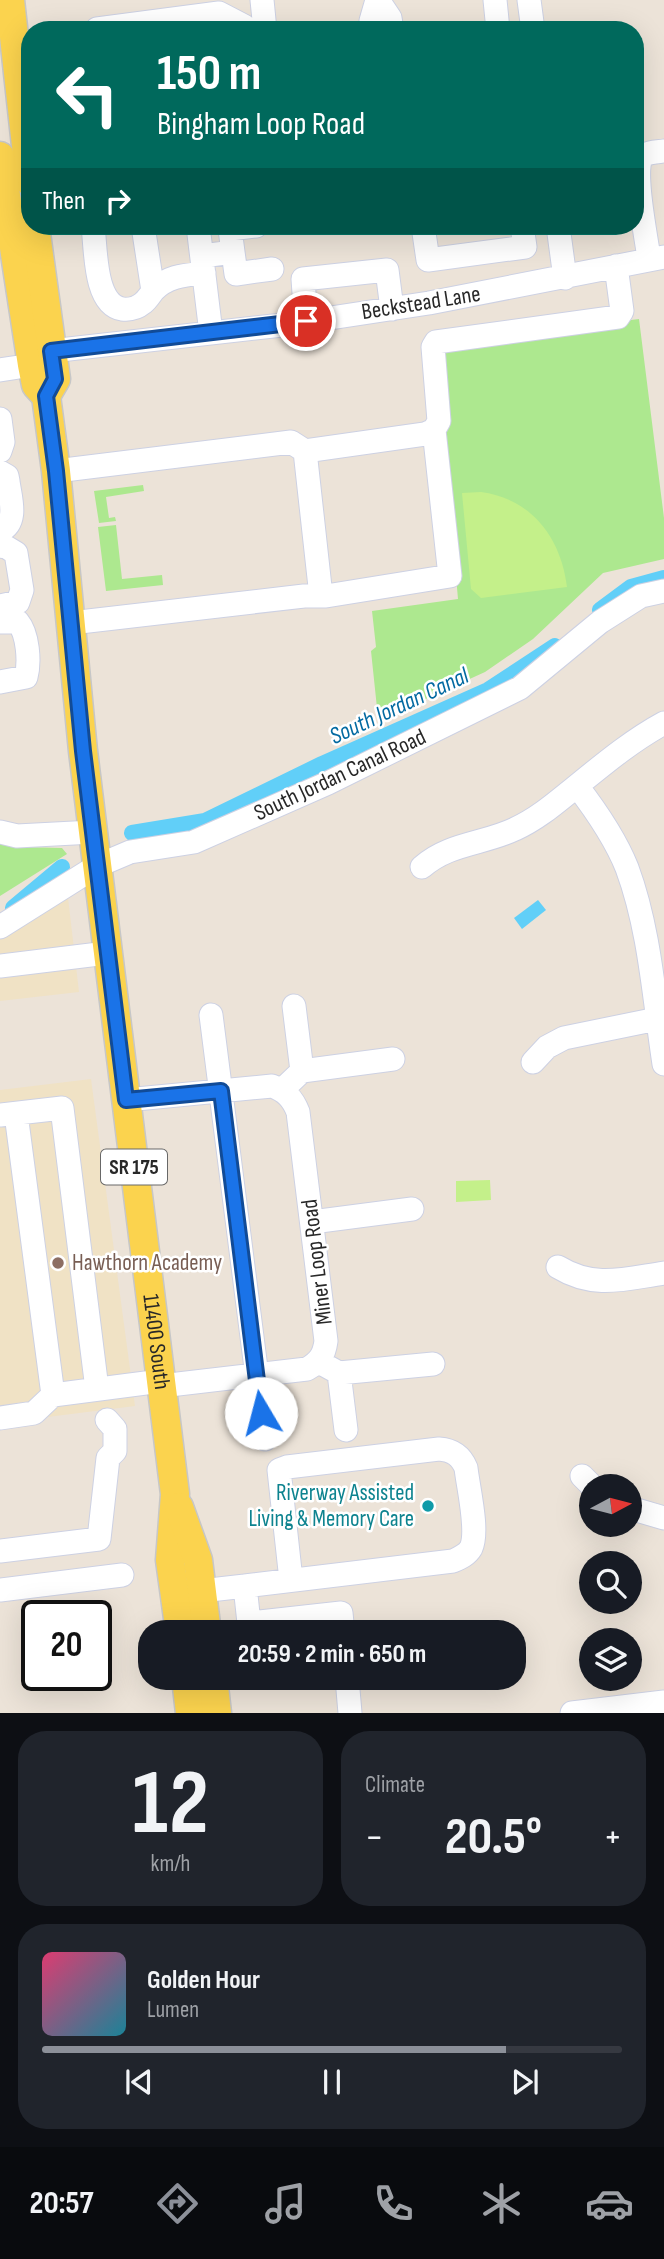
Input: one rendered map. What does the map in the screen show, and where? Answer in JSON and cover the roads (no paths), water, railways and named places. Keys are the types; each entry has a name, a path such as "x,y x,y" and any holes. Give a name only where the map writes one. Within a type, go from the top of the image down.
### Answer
{"main road":[{"path":"10,0 21,100"},
{"name":"11400 South","path":"0,156 42,358 55,379 46,396 56,471 83,751 175,1494 170,1560 178,1620"},
{"name":"11400 South","path":"35,235 42,358"},
{"name":"11400 South","path":"175,1494 198,1560 204,1620"},
{"path":"187,1690 190,1713"},
{"path":"214,1690 217,1713"}],"street":[{"path":"247,21 262,0"},
{"path":"370,21 377,0"},
{"path":"377,0 390,21"},
{"path":"495,0 497,21"},
{"path":"529,0 532,21"},
{"path":"162,21 219,13 231,21"},
{"path":"644,156 664,151"},
{"path":"644,213 657,258"},
{"path":"94,235 101,291 109,304 121,309 134,309 170,278 233,252"},
{"path":"144,235 153,291"},
{"path":"199,235 211,333"},
{"path":"231,235 236,274 272,268"},
{"path":"424,235 428,260 525,247 523,235"},
{"path":"559,235 565,278"},
{"name":"Beckstead Lane","path":"0,370 42,358 392,309 565,278 657,258"},
{"path":"71,623 321,596 450,576 434,430 440,412 433,347 436,342 618,317 622,311 615,265"},
{"path":"306,321 303,279 387,270 392,309"},
{"path":"0,419 3,442 0,451"},
{"path":"56,471 291,442 305,451 425,434 434,430"},
{"path":"305,451 321,596"},
{"path":"0,472 7,476 12,518 6,528 0,531"},
{"path":"0,546 16,553 22,590 18,601 0,606"},
{"name":"South Jordan Canal Road","path":"0,927 97,866 130,852 194,842 328,783 520,688 600,622 641,596 664,591"},
{"path":"0,622 18,622 22,626 28,662 26,677 0,682"},
{"path":"422,867 435,855 451,848 495,838 519,828 540,815 644,734 664,723"},
{"path":"577,786 598,813 627,868 639,909 664,1064"},
{"path":"0,832 17,836 93,832"},
{"path":"0,967 107,953"},
{"path":"294,1006 302,1071"},
{"path":"211,1015 265,1439"},
{"path":"533,1062 547,1047 564,1038 657,1018"},
{"path":"126,1100 272,1086 282,1090 302,1071 393,1059"},
{"name":"Miner Loop Road","path":"282,1090 294,1101 299,1112 326,1341 319,1362"},
{"path":"0,1551 99,1539 108,1458 103,1449 102,1430 107,1420 62,1108 8,1114 53,1395"},
{"path":"312,1222 412,1209"},
{"path":"558,1267 575,1277 594,1281 664,1273"},
{"path":"0,1418 34,1413 53,1395 101,1389 307,1369 319,1362 339,1373 433,1364"},
{"path":"339,1373 346,1430"},
{"path":"201,1591 245,1586 461,1558 469,1552 474,1536 466,1468 462,1459 447,1449 439,1449 279,1470 291,1580"},
{"path":"642,1512 664,1518"},
{"path":"0,1590 122,1576"},
{"path":"245,1586 249,1620"},
{"path":"277,1620 341,1613 342,1620"},
{"path":"348,1690 350,1713"},
{"path":"572,1713 664,1702"}],"water":[{"path":"538,900 546,910 522,929 514,918"}],"waterway":[{"name":"South Jordan Canal","path":"600,610 631,587 664,578"},
{"name":"South Jordan Canal","path":"132,833 205,821 322,764 488,690 555,646"},
{"name":"South Jordan Canal","path":"13,908 62,867"}],"place":[{"name":"Hawthorn Academy","path":"58,1263"},
{"name":"Riverway Assisted Living & Memory Care","path":"428,1506"}]}
